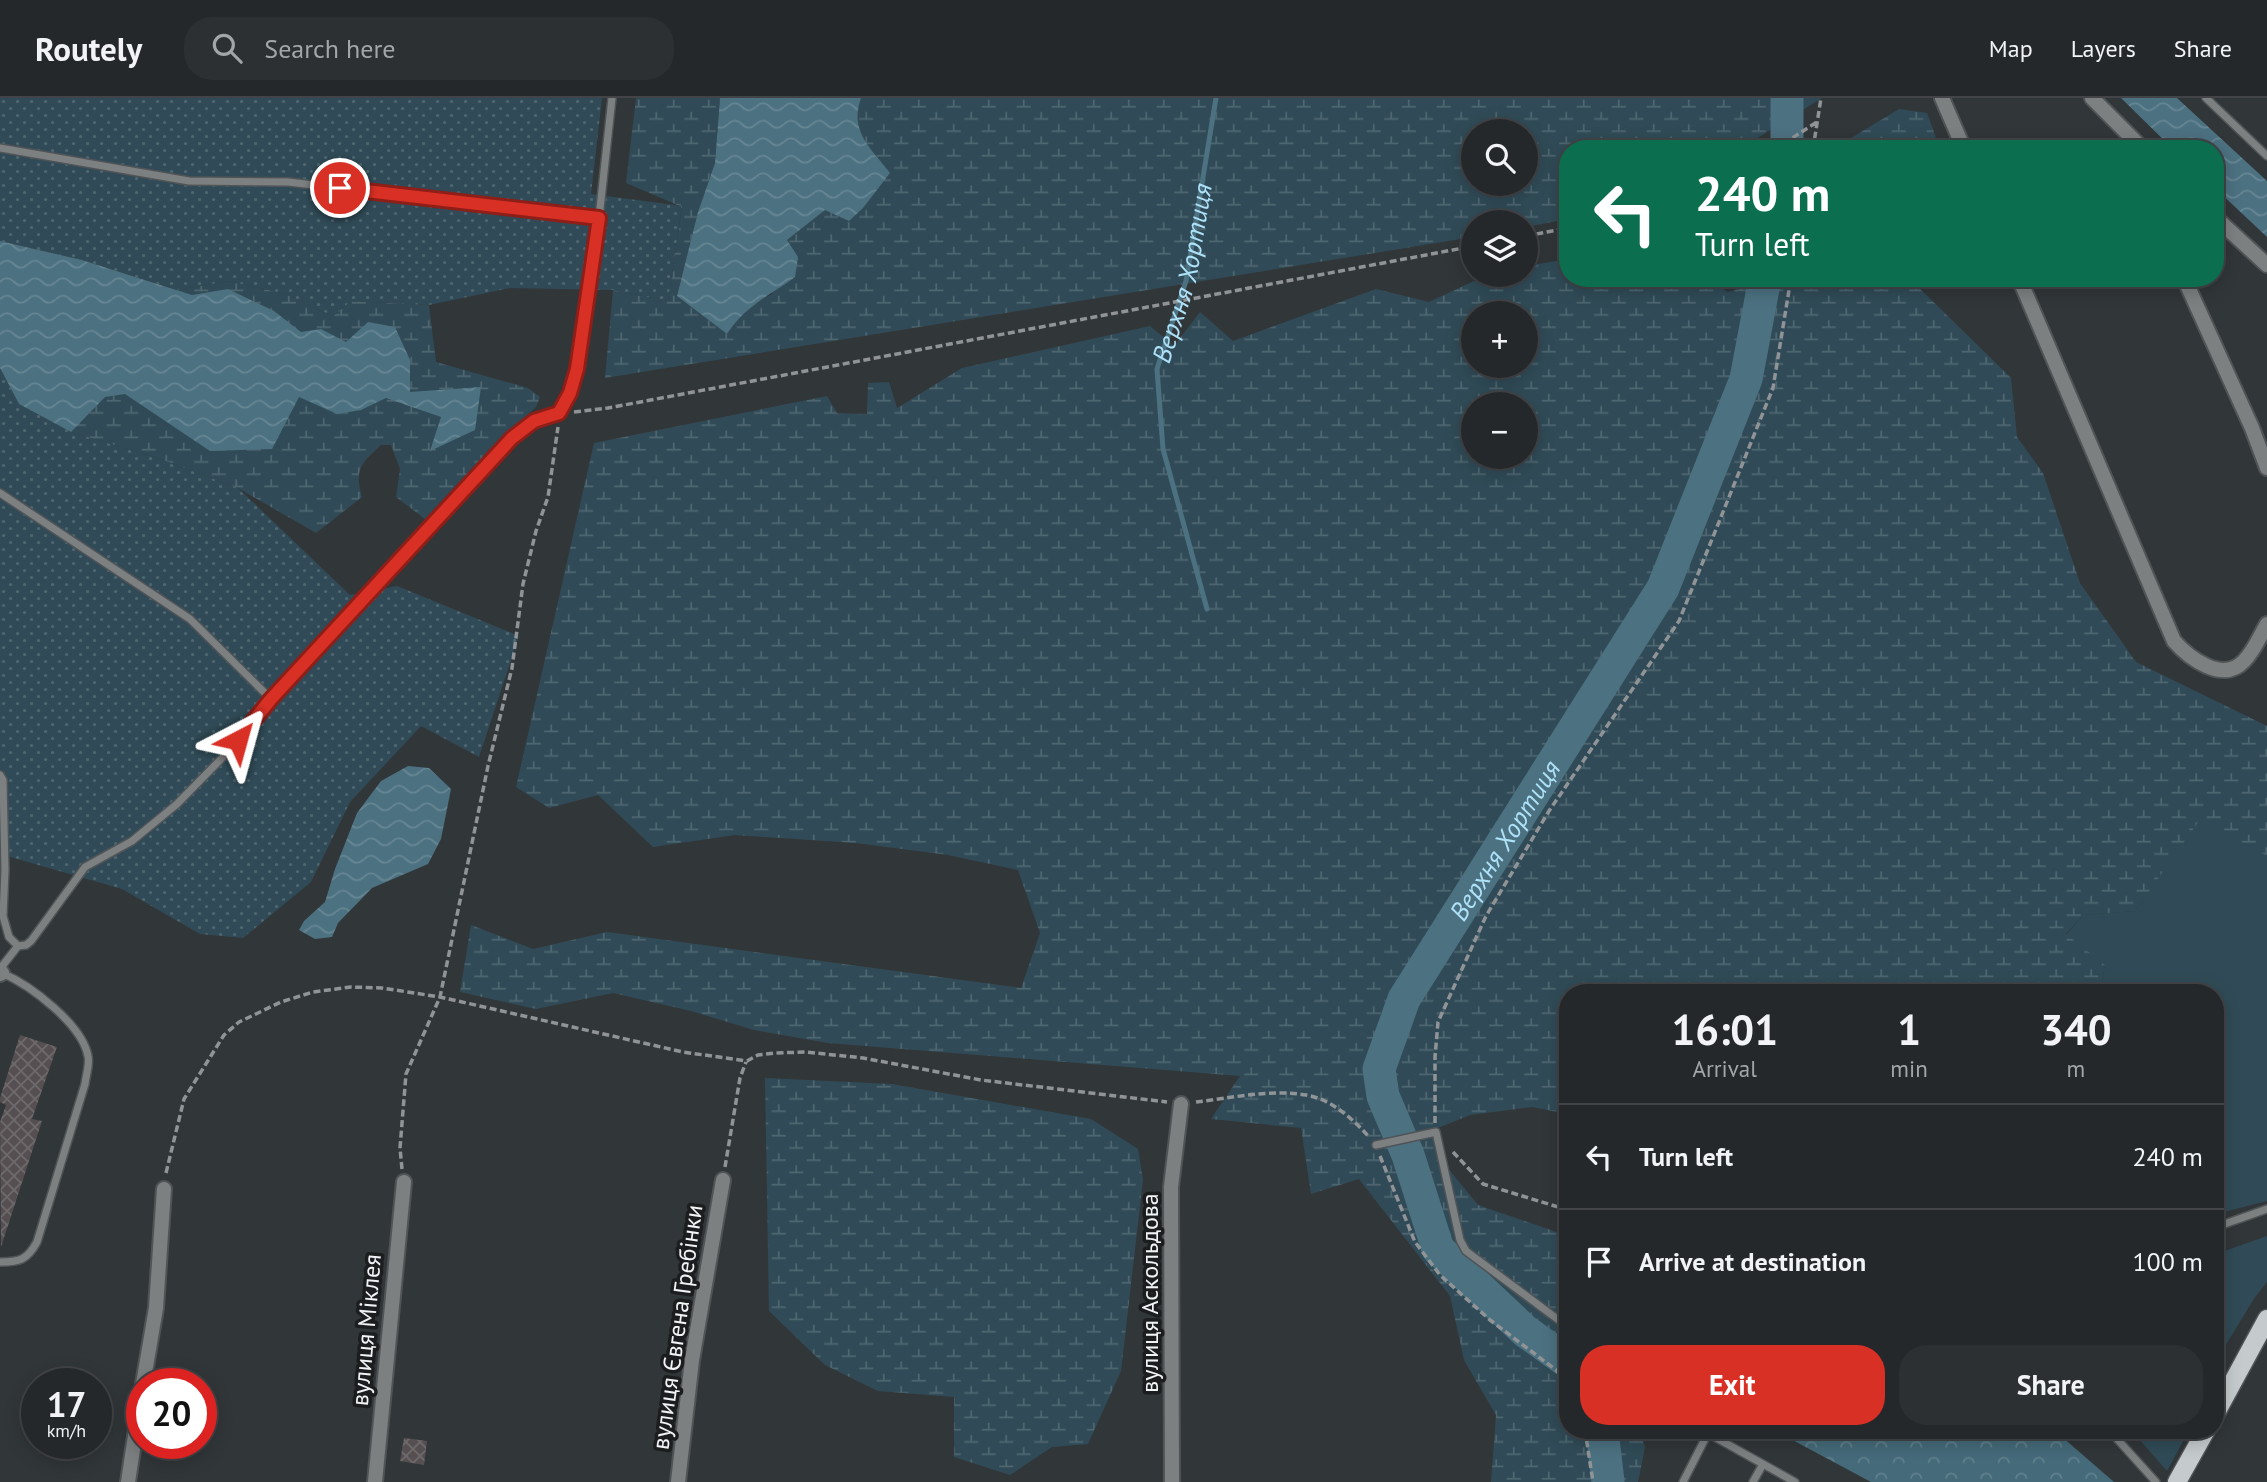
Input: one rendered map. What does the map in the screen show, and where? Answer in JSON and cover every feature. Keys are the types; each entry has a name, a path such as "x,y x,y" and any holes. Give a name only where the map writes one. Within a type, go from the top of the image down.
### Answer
{"main road":[{"path":"2224,1398 2267,1319"},
{"path":"2177,1482 2201,1439"}],"street":[{"path":"1942,98 1960,140"},
{"path":"2092,98 2134,140"},
{"path":"2224,225 2267,265"},
{"path":"2023,287 2174,641 2198,663 2223,670 2235,668 2247,659 2267,624"},
{"path":"2188,287 2252,428 2267,468"},
{"name":"вулиця Аскольдова","path":"1172,1482 1171,1188 1181,1104"},
{"name":"вулиця Євгена Гребінки","path":"678,1482 692,1360 723,1180"},
{"name":"вулиця Міклея","path":"375,1482 404,1182"},
{"path":"146,1368 156,1308 163,1189"},
{"path":"128,1482 132,1459"}],"lane":[{"path":"0,1262 20,1261 31,1253 37,1242 85,1084 88,1057 78,1033 59,1013 31,991 1,974 3,965 18,946 26,945 36,935 85,867 132,841 177,804 224,756 271,699 512,438 534,421 559,413 570,393 577,369 599,218 612,98"},
{"path":"2206,98 2267,156"},
{"path":"0,148 189,181 288,182 599,218"},
{"path":"0,493 190,619 271,699"},
{"path":"0,775 4,793 3,916 9,937 18,946"},
{"path":"1376,1145 1436,1132 1460,1240 1466,1251 1559,1320"},
{"path":"2224,1224 2267,1209"},
{"path":"1683,1482 1702,1439"},
{"path":"1719,1439 1795,1482"},
{"path":"2117,1439 2156,1482"},
{"path":"1753,1482 1763,1464"}],"path":[{"path":"1814,140 1821,98"},
{"path":"1789,140 1817,122"},
{"path":"1538,234 1559,230"},
{"path":"404,1182 400,1148 406,1074 440,997 488,766 512,668 523,584 548,496 559,413 608,408 1461,248"},
{"path":"1559,1207 1483,1185 1436,1132 1435,1057 1438,1021 1486,916 1549,811 1679,621 1773,388 1790,287"},
{"path":"163,1189 184,1099 225,1035 240,1022 281,1002 313,992 351,987 383,988 440,997 683,1052 747,1062"},
{"path":"723,1180 740,1079 747,1062 758,1055 806,1052 863,1058 981,1080 1181,1104 1277,1094 1308,1095 1350,1117 1376,1145 1415,1242 1440,1275 1490,1320 1559,1373"},
{"path":"1586,1439 1593,1482"}],"green space":[{"path":"0,98 602,98 591,194 682,206 668,301 613,290 510,288 429,305 351,301 333,316 286,294 229,281 177,290 82,260 0,241"},
{"path":"636,98 720,98 715,163 698,212 677,296 727,334 747,311 772,294 787,240 825,210 859,132 857,109 861,98 1822,98 1754,140 1559,140 1559,221 1538,225 1538,210 1461,210 1461,239 605,378 613,290 668,301 682,207 626,183"},
{"path":"1899,109 1927,113 1937,140 1848,140"},
{"path":"0,241 177,290 229,281 286,294 333,316 351,301 429,305 436,362 528,388 540,397 536,407 493,446 425,519 396,497 400,469 391,445 381,445 364,462 359,473 362,497 316,533 238,488 157,458 71,432 0,368"},
{"path":"1559,260 1559,287 1719,287 1728,292 1745,287 1918,287 2011,378 2017,437 2043,473 2080,583 2136,662 2267,726 2267,856 2199,821 2135,911 2083,915 2066,934 2105,965 2101,984 1559,984 1559,1112 1532,1107 1470,1115 1433,1130 1446,1166 1478,1205 1559,1233 1559,1439 1642,1439 1645,1447 1638,1482 1491,1482 1496,1415 1464,1360 1450,1296 1359,1179 1311,1194 1301,1128 1211,1119 1240,1076 828,1043 754,1030 691,1011 613,993 536,1009 460,992 471,925 533,949 607,932 1021,988 1040,933 1018,870 948,855 856,843 735,835 653,847 598,795 549,808 516,787 594,443 827,396 837,413 867,414 868,383 889,382 897,408 962,368 1150,326 1174,346 1200,312 1233,341 1376,289 1429,302 1461,287 1538,287 1538,264"},
{"path":"0,368 19,404 71,432 157,458 238,488 350,595 397,586 519,636 479,757 421,726 350,802 311,882 243,938 200,934 122,889 0,854"},
{"path":"2199,820 2267,856 2267,1201 2224,1212 2224,984 2101,984 2105,965 2066,935 2083,915 2135,911"},
{"path":"765,1078 892,1084 1091,1119 1138,1149 1143,1180 1121,1371 1088,1444 1052,1447 1010,1475 954,1457 954,1397 878,1391 825,1365 769,1311"},
{"path":"2267,1236 2267,1282 2224,1348 2224,1251"},
{"path":"1791,1439 2064,1439 2114,1482 1871,1482"},
{"path":"2139,1439 2184,1439 2167,1471"}],"water":[{"path":"720,98 861,98 858,110 860,130 869,147 890,173 863,208 849,221 825,210 787,240 798,257 795,277 750,308 727,334 677,296 698,212 715,163"},
{"path":"2121,98 2177,98 2223,140 2164,140"},
{"path":"2224,141 2267,181 2267,237 2224,197"},
{"path":"0,241 82,260 192,295 228,289 274,311 301,332 321,329 346,342 368,322 395,327 410,360 410,392 481,387 475,430 430,451 441,417 386,398 361,410 337,414 299,397 272,449 210,451 125,394 105,397 71,432 19,404 0,368"},
{"path":"408,766 429,768 451,789 441,839 428,864 372,888 338,923 332,937 315,939 299,930 304,921 325,902 357,813 381,781"}],"building":[{"path":"20,1035 57,1047 32,1119 42,1121 1,1247 0,1122 6,1105 0,1102 0,1098"},
{"path":"404,1438 427,1441 424,1465 400,1461"}],"waterway":[{"name":"Верхня Хортиця","path":"1207,609 1163,449 1157,369 1186,281 1216,98"},
{"name":"Верхня Хортиця","path":"1787,98 1787,140"},
{"name":"Верхня Хортиця","path":"1559,1356 1525,1331 1438,1249 1408,1155 1383,1096 1379,1069 1404,999 1663,588 1746,379 1763,287"},
{"name":"Верхня Хортиця","path":"1603,1439 1608,1482"}],"route":[{"path":"238,740 271,699 512,438 534,421 559,413 570,393 577,369 599,218 340,188"}]}
